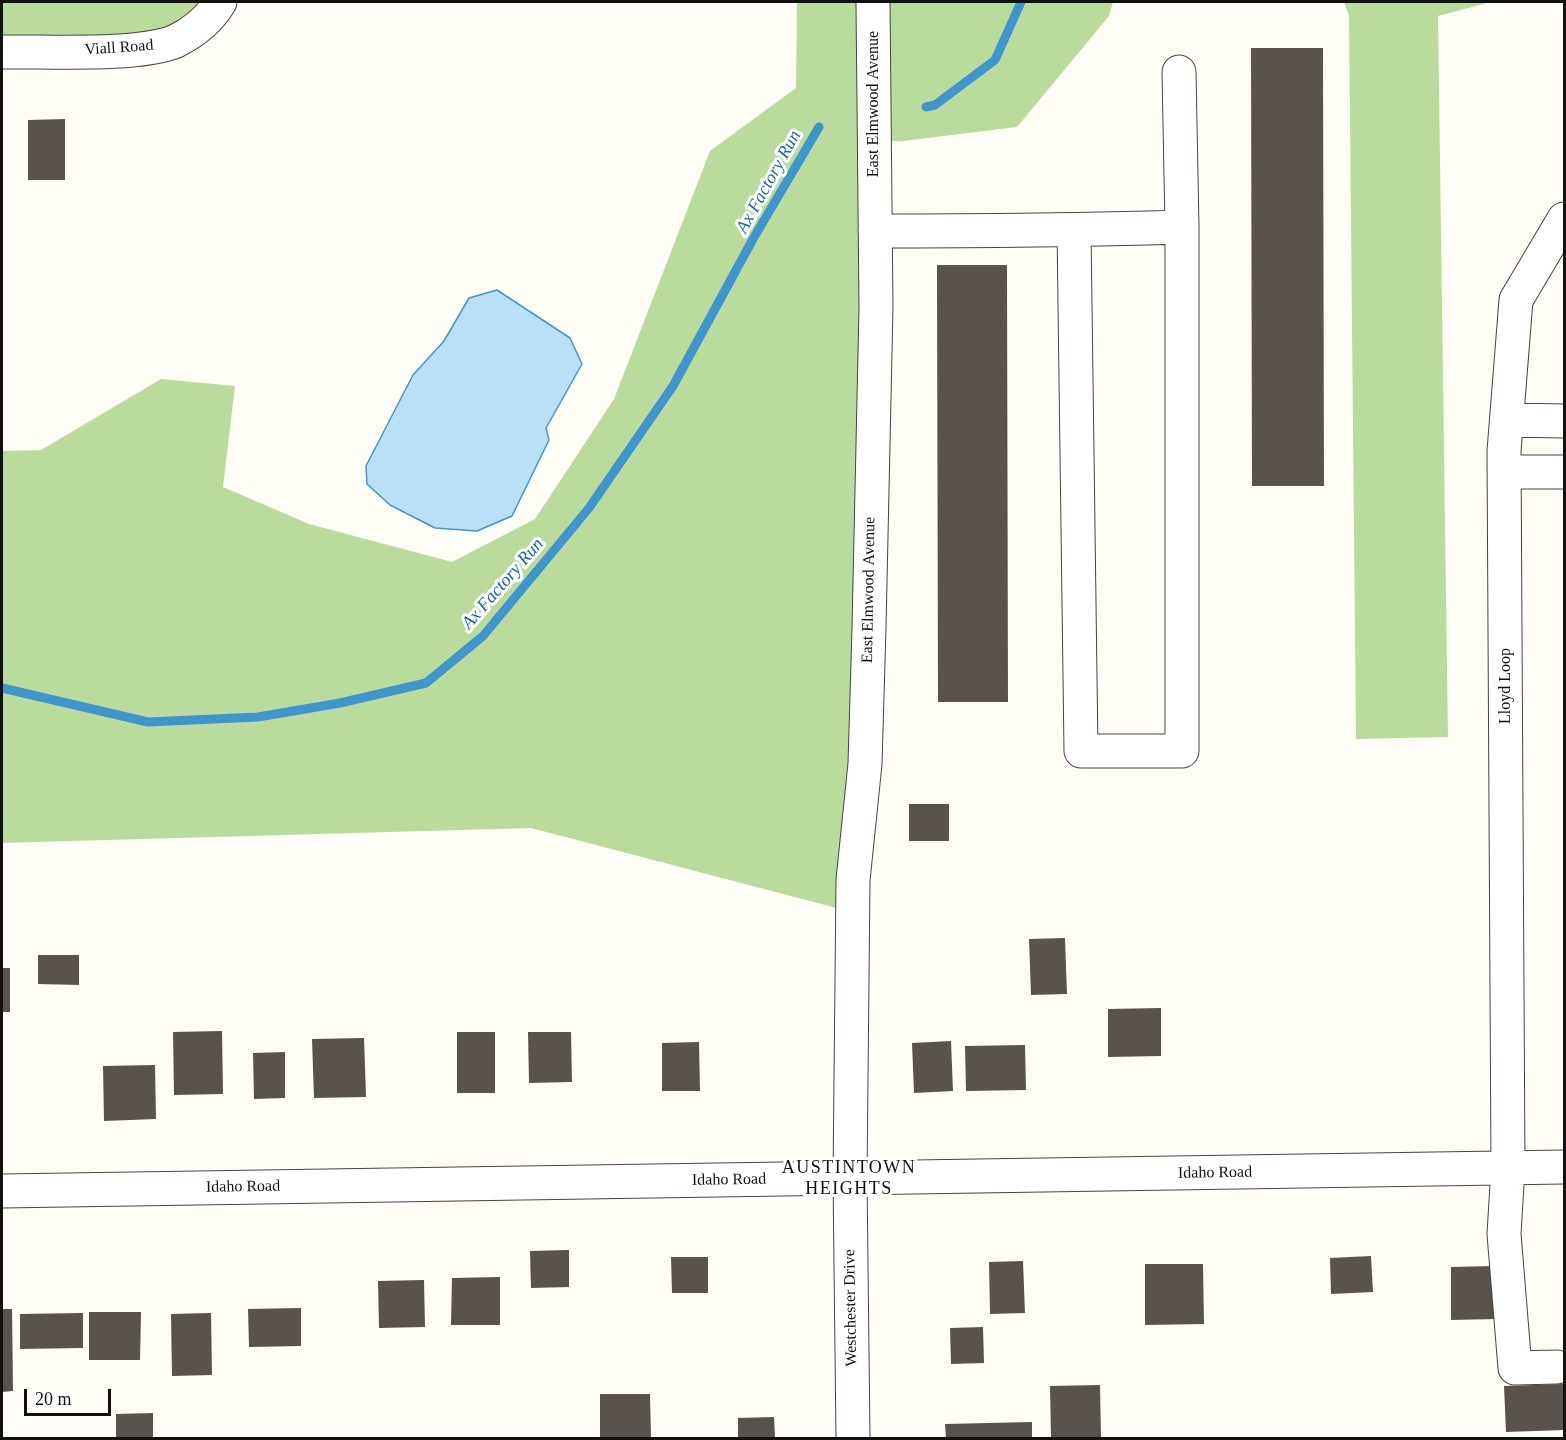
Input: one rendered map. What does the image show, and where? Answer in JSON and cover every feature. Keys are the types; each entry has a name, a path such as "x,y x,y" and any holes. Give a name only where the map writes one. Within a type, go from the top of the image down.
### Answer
{"street":[{"name":"Viall Road","path":"2,52 151,48 175,41 199,27 220,2"},
{"name":"East Elmwood Avenue","path":"850,1178 853,880 865,764 876,231 873,2"},
{"path":"1074,230 1081,751 1182,752 1182,227 1179,72"},
{"name":"Lloyd Loop","path":"1557,1367 1515,1368 1503,1234 1508,1168 1504,472 1516,300 1564,219"},
{"path":"876,231 1182,227"},
{"path":"1507,420 1564,421"},
{"path":"1504,472 1564,472"},
{"name":"Idaho Road","path":"2,1191 1564,1167"},
{"name":"Westchester Drive","path":"850,1178 853,1438"}],"green space":[{"path":"2,2 220,2 199,27 2,52"},
{"path":"797,2 1113,2 1109,16 1017,127 903,141 875,141 852,912 531,828 2,843 2,451 41,450 161,379 235,386 223,487 309,524 452,562 535,519 614,399 710,151 796,88"},
{"path":"1344,2 1491,2 1438,16 1448,737 1356,739 1349,16"}],"water":[{"path":"497,290 570,338 582,364 546,428 549,440 512,516 477,531 435,528 390,505 367,484 366,466 413,375 444,341 469,298"}],"building":[{"path":"1251,48 1323,48 1324,486 1252,486"},
{"path":"65,119 65,180 28,180 28,120"},
{"path":"937,265 1007,265 1008,702 938,702"},
{"path":"909,804 949,804 949,841 909,841"},
{"path":"1065,938 1067,994 1031,995 1029,939"},
{"path":"38,955 79,955 79,985 38,984"},
{"path":"2,968 10,968 10,1012 2,1012"},
{"path":"1161,1008 1161,1056 1108,1057 1108,1009"},
{"path":"222,1031 223,1094 174,1095 173,1032"},
{"path":"457,1032 495,1032 495,1093 457,1093"},
{"path":"528,1032 571,1032 572,1082 529,1083"},
{"path":"364,1038 366,1097 314,1098 312,1039"},
{"path":"951,1041 953,1091 914,1093 912,1043"},
{"path":"699,1042 700,1091 662,1091 662,1043"},
{"path":"1025,1045 1026,1090 966,1091 965,1046"},
{"path":"285,1052 285,1098 254,1099 253,1053"},
{"path":"155,1065 156,1119 104,1121 103,1066"},
{"path":"569,1250 569,1287 531,1288 530,1251"},
{"path":"1371,1256 1373,1292 1331,1294 1330,1258"},
{"path":"671,1257 708,1257 708,1293 672,1293"},
{"path":"1023,1261 1025,1313 990,1314 989,1262"},
{"path":"1145,1264 1203,1264 1204,1324 1145,1325"},
{"path":"1494,1266 1495,1319 1451,1320 1451,1267"},
{"path":"500,1277 500,1325 451,1325 452,1278"},
{"path":"424,1280 425,1327 379,1328 378,1281"},
{"path":"301,1308 301,1346 249,1347 248,1309"},
{"path":"2,1309 12,1309 13,1391 2,1392"},
{"path":"89,1312 141,1312 140,1360 89,1360"},
{"path":"83,1313 83,1348 20,1349 20,1314"},
{"path":"211,1313 212,1375 172,1376 171,1314"},
{"path":"983,1327 984,1363 951,1364 950,1328"},
{"path":"1564,1384 1564,1430 1506,1432 1504,1386"},
{"path":"1100,1385 1101,1438 1051,1438 1050,1386"},
{"path":"600,1394 650,1394 651,1438 600,1438"},
{"path":"153,1413 153,1438 116,1438 116,1414"},
{"path":"774,1417 775,1438 738,1438 738,1418"},
{"path":"1032,1422 1032,1438 946,1438 945,1424"}],"waterway":[{"name":"Ax Factory Run","path":"926,107 935,105 995,60 1021,2"},
{"name":"Ax Factory Run","path":"2,688 148,722 258,717 340,703 426,683 483,636 589,508 673,386 753,239 819,127"}],"district":[{"name":"AUSTINTOWN HEIGHTS","path":"849,1178"}]}
